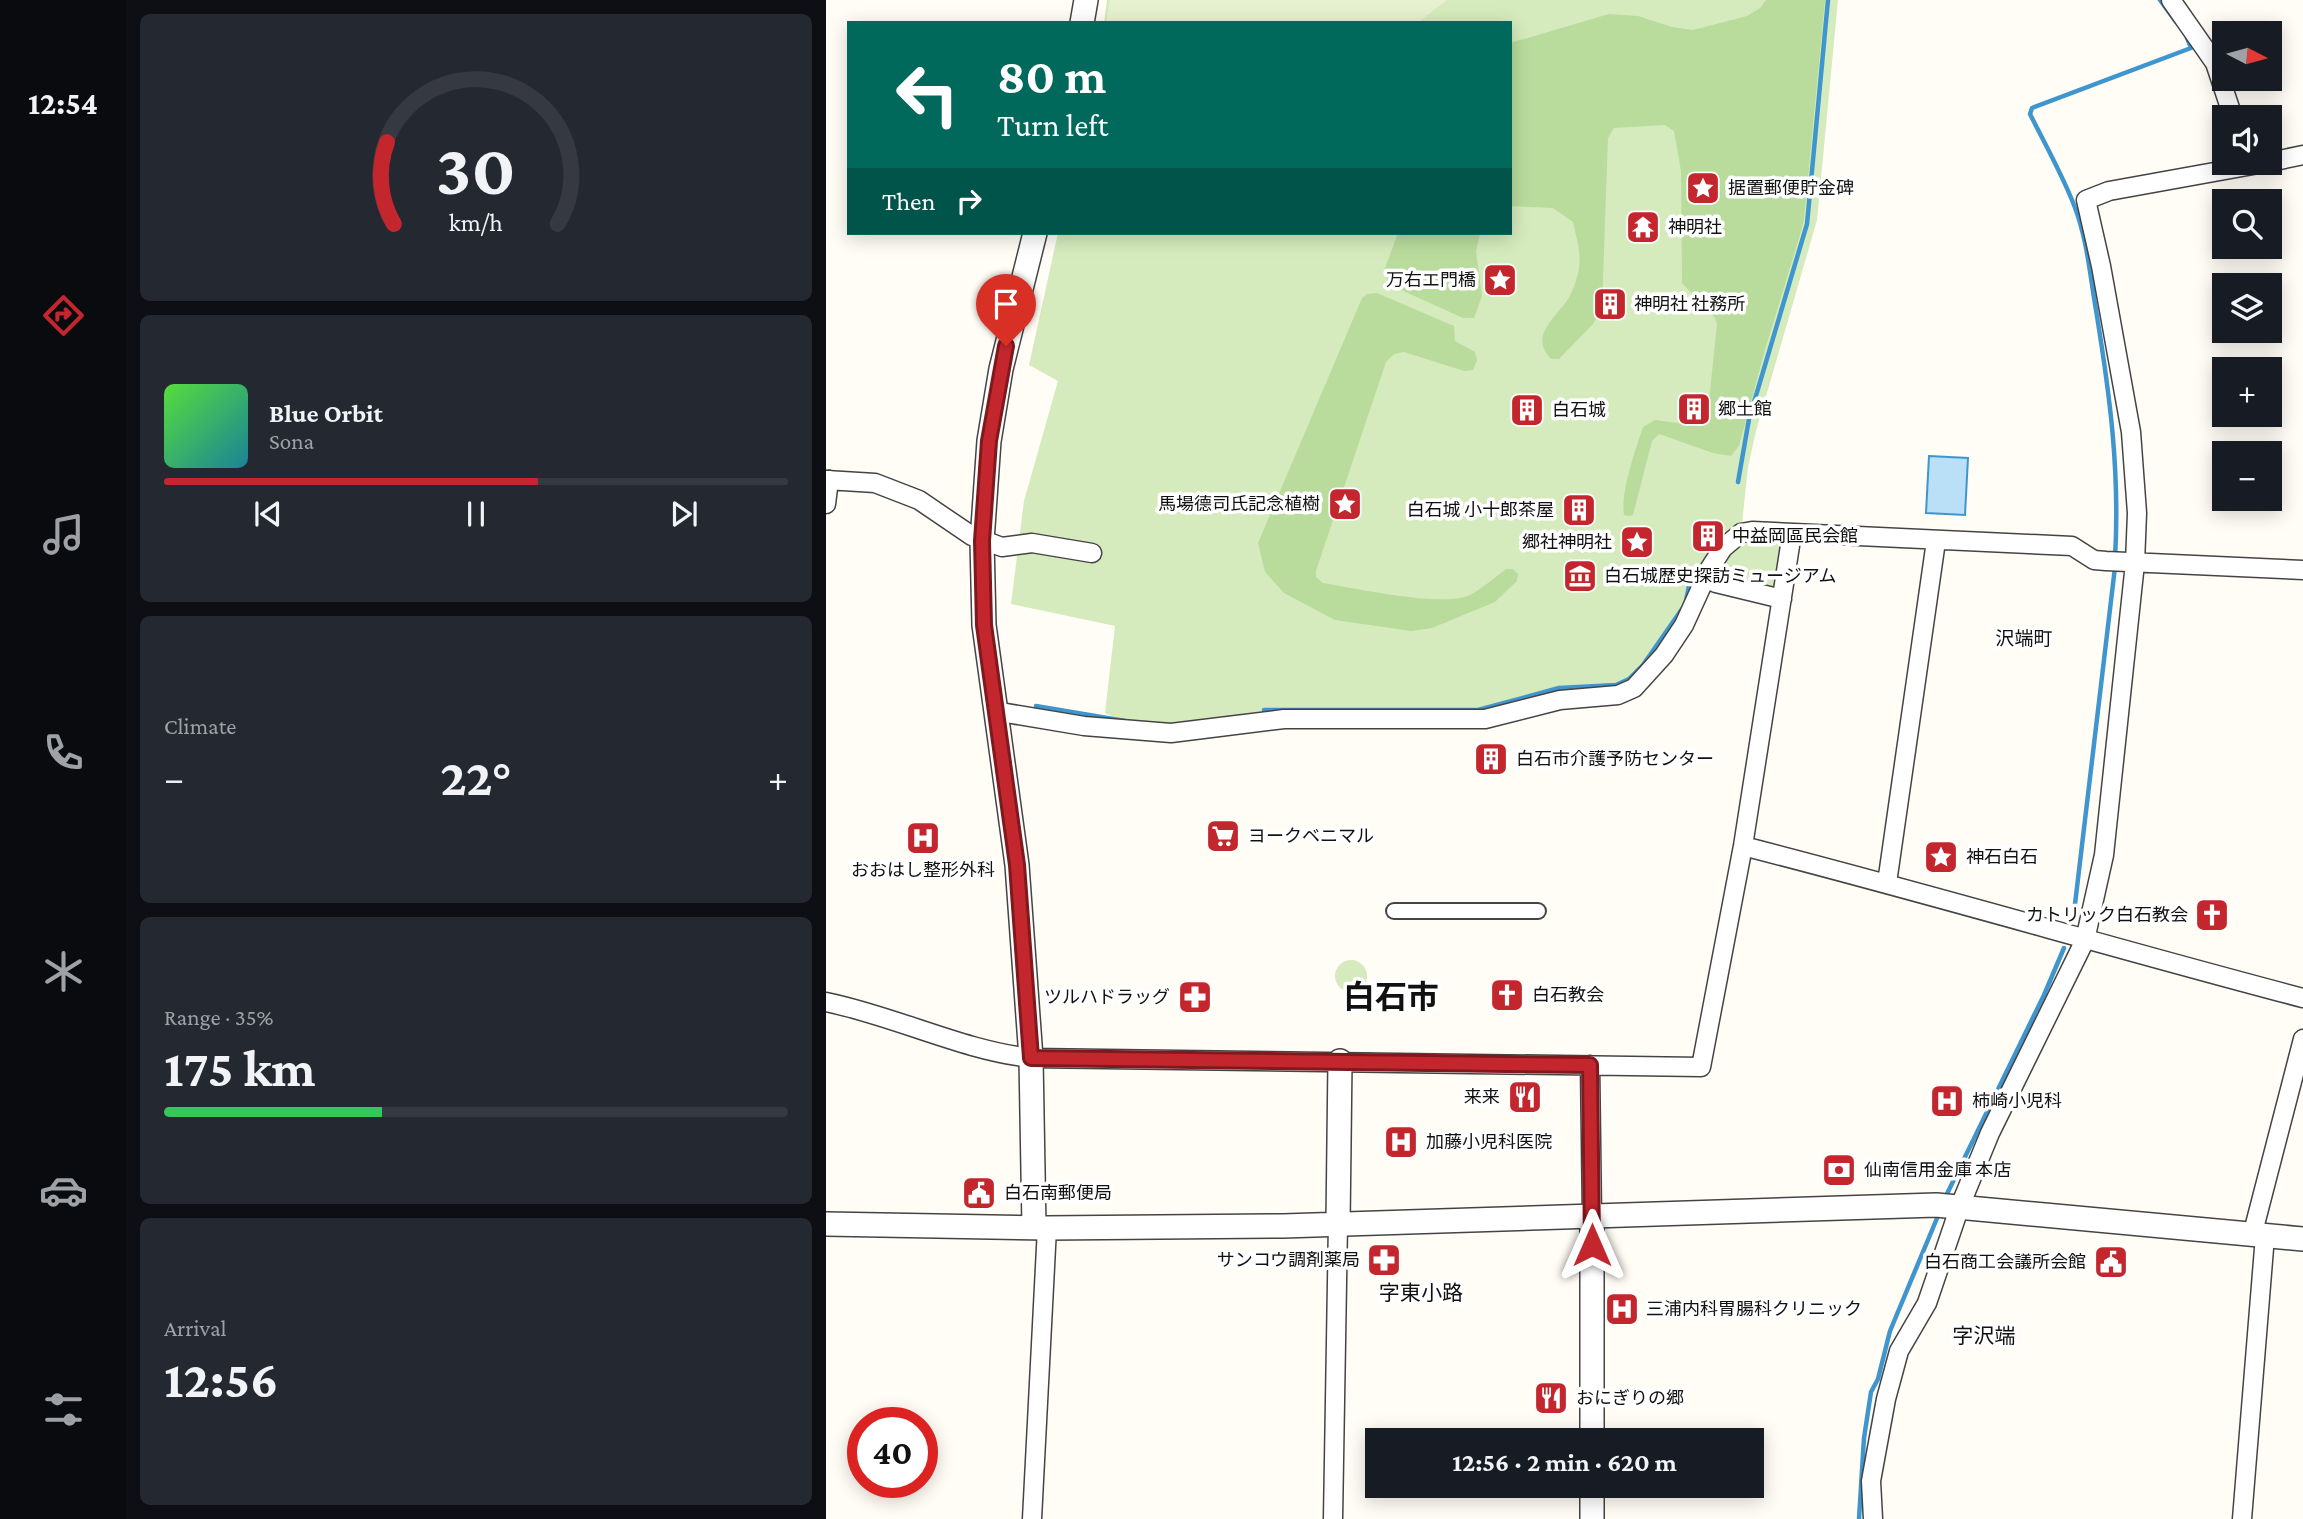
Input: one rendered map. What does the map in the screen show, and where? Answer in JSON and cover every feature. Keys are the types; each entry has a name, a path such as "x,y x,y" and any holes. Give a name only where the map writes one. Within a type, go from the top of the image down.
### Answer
{"street":[{"path":"1082,21 1086,0"},
{"path":"2171,0 2215,63 2229,105"},
{"path":"2282,159 2303,155"},
{"path":"1873,1519 1871,1481 1886,1399 1899,1351 1927,1303 1949,1206 1990,1133 2085,940 2104,855 2137,513 2131,432 2101,265 2086,200 2109,191 2212,171"},
{"path":"1032,1519 1040,1228 1017,865 984,625 982,541 989,441 999,381 1035,235"},
{"path":"826,504 827,480 874,483 919,500 972,537 982,541 1002,547 1032,543 1092,554"},
{"path":"994,710 1084,726 1171,733 1284,719 1485,719 1560,700 1618,695 1634,688 1664,655 1684,625 1705,577 1723,548 1741,533 1752,531 2073,546 2094,560 2303,570"},
{"path":"826,1002 856,1008 1003,1055 1031,1058 1701,1067 1744,846 1792,533"},
{"path":"1887,883 1936,541"},
{"path":"1705,577 1716,583 1782,599"},
{"path":"1744,846 2303,998"},
{"path":"1394,911 1538,911"},
{"path":"2242,1519 2259,1236 2303,1039"},
{"path":"1333,1519 1339,1061"},
{"path":"1590,1065 1592,1428"},
{"path":"826,1224 1040,1228 1283,1226 1949,1206 2303,1239"},
{"path":"1592,1498 1592,1519"}],"green space":[{"path":"1107,0 1838,0 1817,220 1756,431 1748,467 1741,533 1699,589 1634,688 1485,719 1147,732 1105,713 1115,626 1011,604 1024,501 1058,381 1029,365 1058,235 1512,235 1512,21 1104,21"},
{"path":"1110,0 1447,0 1420,21 1106,21"},
{"path":"1766,0 1825,0 1804,220 1800,235 1739,446 1731,456 1713,453 1659,434 1652,441 1633,515 1624,515 1626,483 1643,427 1655,420 1700,426 1707,420 1717,324 1715,318 1682,283 1681,171 1674,131 1665,125 1614,128 1608,138 1602,307 1593,324 1559,359 1551,359 1545,351 1543,336 1545,329 1573,290 1579,270 1579,249 1573,222 1553,208 1512,206 1512,42 1609,14 1638,16 1672,27 1693,30 1747,16 1760,8"},
{"path":"1397,235 1480,235 1476,251 1482,296 1474,318 1463,318 1388,284 1385,268"},
{"path":"1377,293 1454,326 1455,341 1475,352 1477,360 1473,370 1464,371 1404,352 1394,354 1386,362 1316,577 1323,583 1355,589 1440,599 1470,595 1506,569 1513,569 1518,574 1517,581 1495,602 1432,628 1411,631 1335,620 1284,593 1265,572 1258,543 1362,298 1367,294"},
{"path":"1756,540 1782,543 1777,584 1774,587 1735,579 1725,570 1728,559 1735,550"},
{"path":"1351,960 1362,965 1367,976 1362,987 1351,992 1340,987 1335,976 1340,965"}],"water":[{"path":"1929,456 1968,458 1965,515 1926,513"}],"waterway":[{"path":"1738,482 1749,419 1807,224 1828,0"},
{"path":"2160,0 2176,22"},
{"path":"2115,559 2113,434 2088,257 2074,205 2030,114 2032,108 2191,48 2187,38"},
{"path":"2073,921 2115,567"},
{"path":"1686,601 1689,586"},
{"path":"1264,710 1478,710 1559,688 1616,685 1629,679 1643,665 1682,609"},
{"path":"1036,706 1125,721"},
{"path":"1944,1200 2044,995 2064,948"},
{"path":"1859,1519 1864,1438 1871,1392 1878,1379 1890,1331 1940,1211"}],"place":[{"name":"据置郵便貯金碑","path":"1703,188"},
{"name":"神明社","path":"1643,227"},
{"name":"万右エ門橋","path":"1500,280"},
{"name":"神明社 社務所","path":"1610,304"},
{"name":"郷土館","path":"1694,409"},
{"name":"白石城","path":"1527,410"},
{"name":"馬場德司氏記念植樹","path":"1345,504"},
{"name":"白石城 小十郎茶屋","path":"1579,510"},
{"name":"中益岡區民会館","path":"1708,536"},
{"name":"郷社神明社","path":"1637,542"},
{"name":"白石城歴史探訪ミュージアム","path":"1580,576"},
{"name":"白石市介護予防センター","path":"1491,759"},
{"name":"ヨークベニマル","path":"1223,836"},
{"name":"おおはし整形外科","path":"923,838"},
{"name":"神石白石","path":"1941,857"},
{"name":"カトリック白石教会","path":"2212,915"},
{"name":"白石教会","path":"1507,995"},
{"name":"ツルハドラッグ","path":"1195,997"},
{"name":"来来","path":"1525,1097"},
{"name":"柿崎小児科","path":"1947,1101"},
{"name":"加藤小児科医院","path":"1401,1142"},
{"name":"仙南信用金庫 本店","path":"1839,1170"},
{"name":"白石南郵便局","path":"979,1193"},
{"name":"サンコウ調剤薬局","path":"1384,1260"},
{"name":"白石商工会議所会館","path":"2111,1262"},
{"name":"三浦内科胃腸科クリニック","path":"1622,1309"},
{"name":"おにぎりの郷","path":"1551,1398"}],"district":[{"name":"沢端町","path":"2024,638"},
{"name":"白石市","path":"1391,997"},
{"name":"字東小路","path":"1421,1293"},
{"name":"字沢端","path":"1984,1336"}],"route":[{"path":"1006,346 989,441 982,541 984,625 1017,865 1031,1058 1590,1065 1592,1245"}]}
